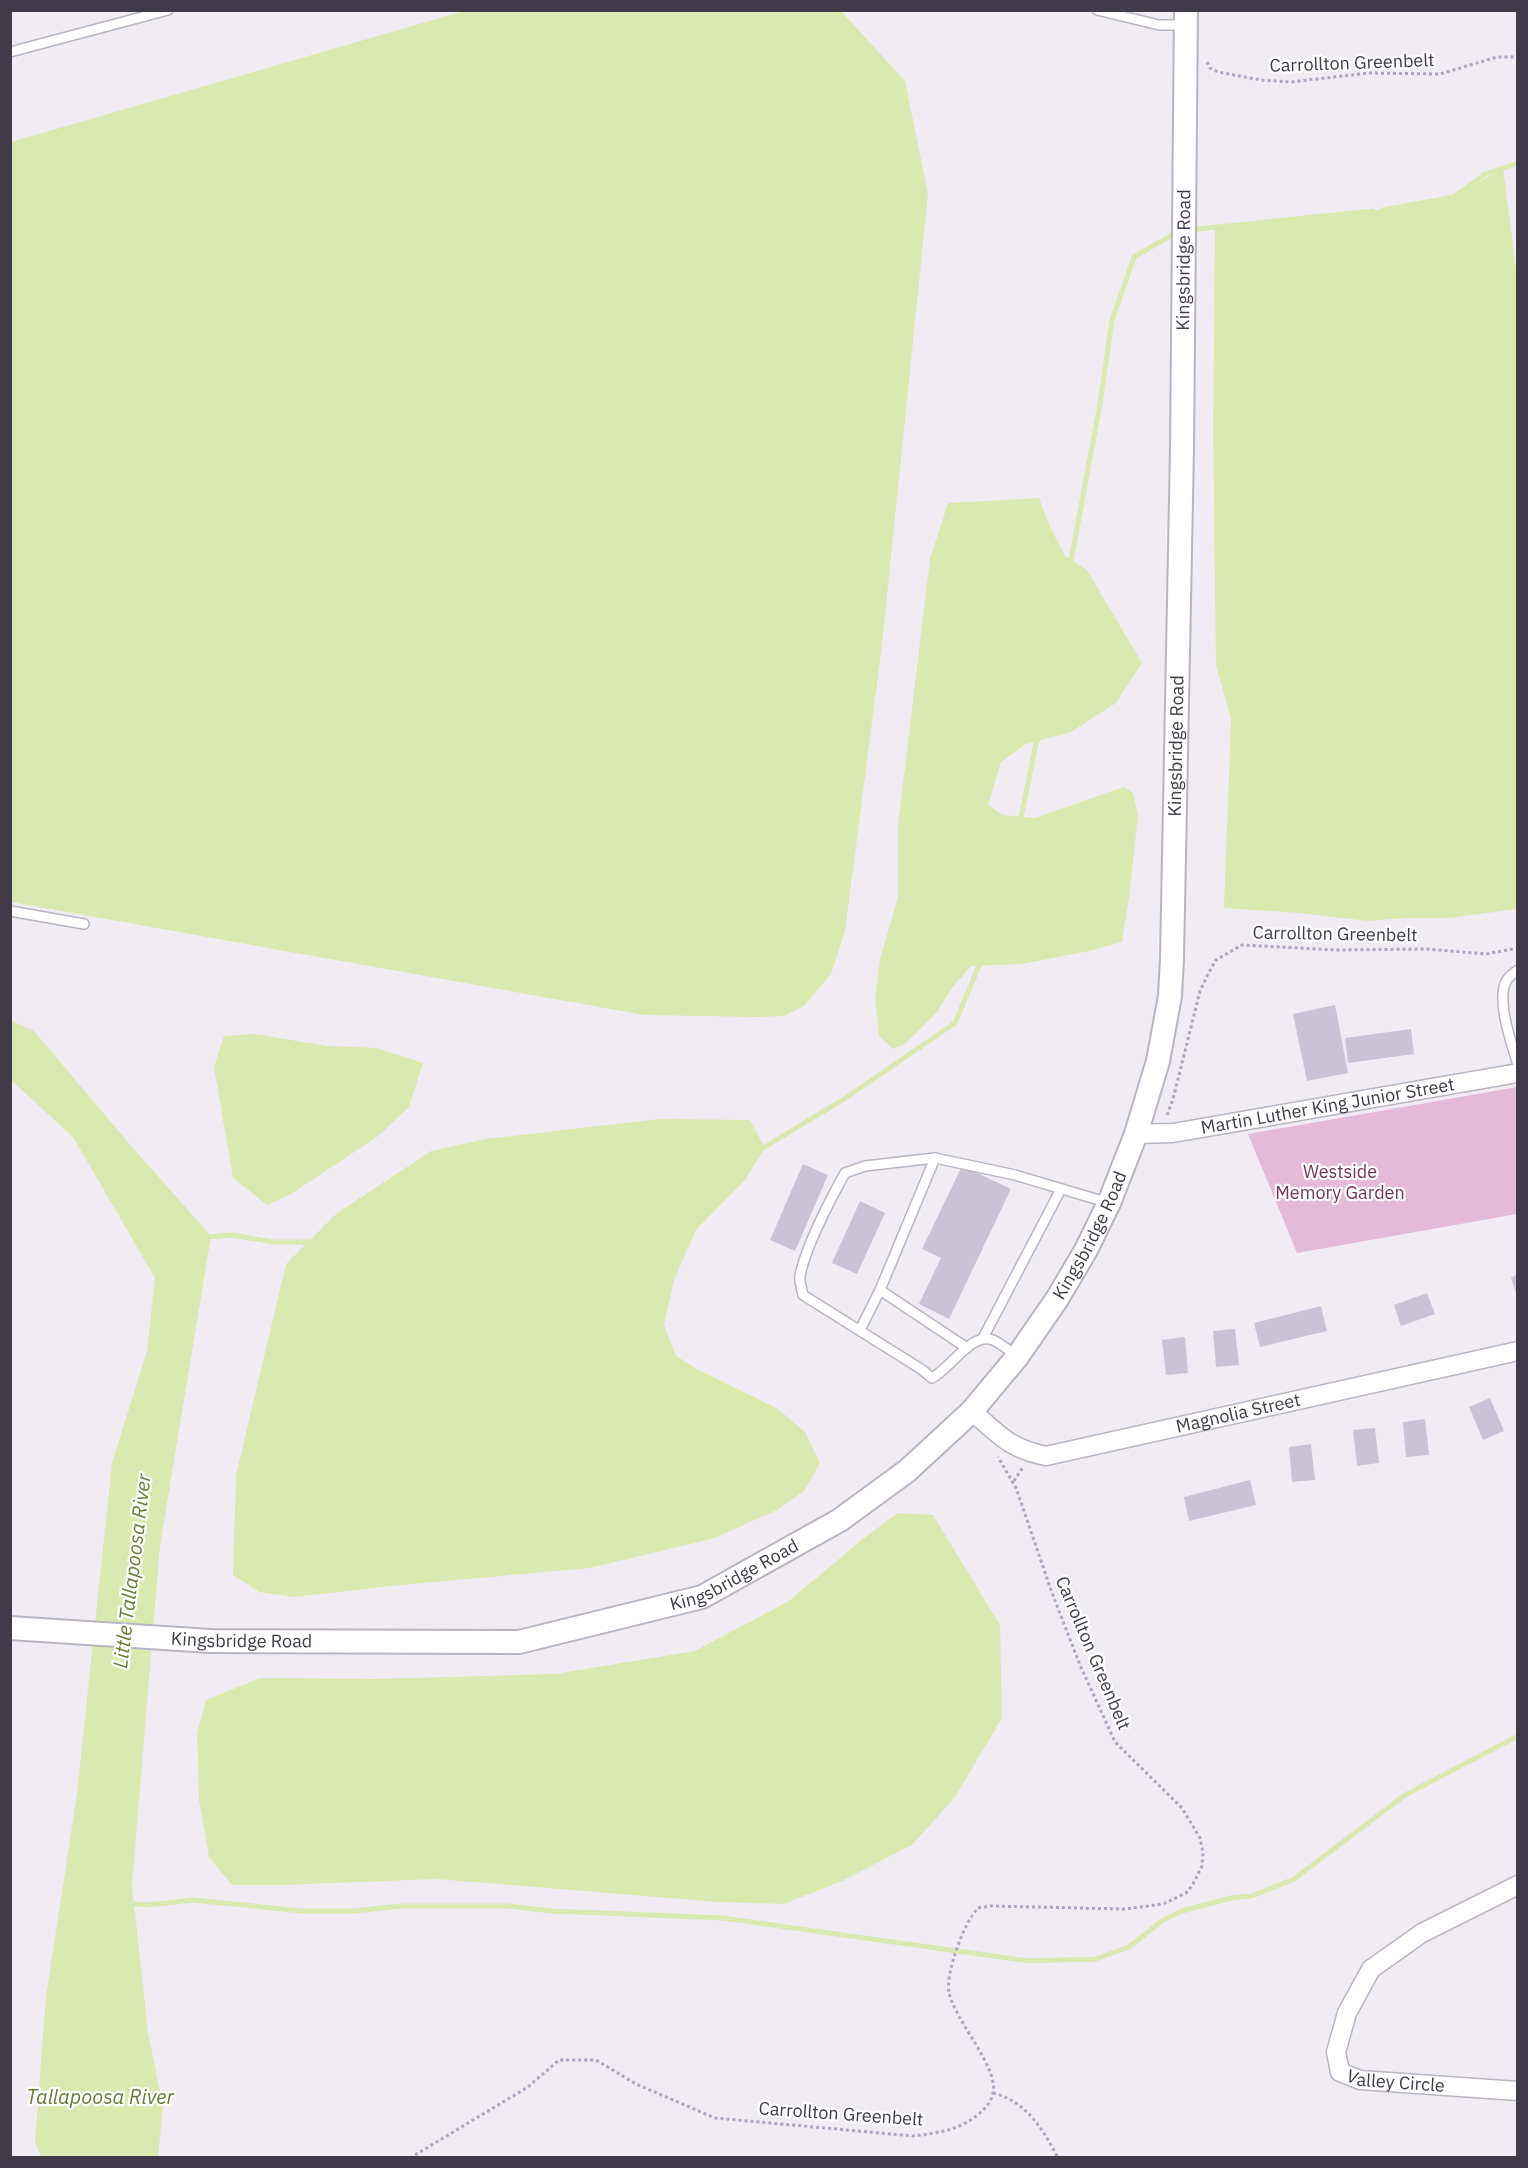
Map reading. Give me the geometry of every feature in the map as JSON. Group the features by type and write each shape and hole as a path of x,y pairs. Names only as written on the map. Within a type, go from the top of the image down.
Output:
{"street":[{"name":"Kingsbridge Road","path":"10,1628 210,1641 519,1642 702,1597 840,1520 907,1471 972,1411 1017,1357 1057,1299 1086,1250 1109,1203 1136,1134 1158,1061 1170,996 1182,448 1186,18"},
{"name":"Martin Luther King Junior Street","path":"1136,1134 1173,1133 1518,1073"},
{"name":"Magnolia Street","path":"972,1411 1012,1446 1027,1453 1046,1456 1518,1351"},
{"name":"Valley Circle","path":"1518,1885 1422,1933 1371,1969 1347,2013 1336,2052 1340,2072 1359,2080 1518,2091"}],"lane":[{"path":"10,52 168,10"},
{"path":"1097,10 1159,25 1186,18"},
{"path":"10,911 84,924"},
{"path":"1518,970 1507,978 1503,988 1505,1018 1518,1065"},
{"path":"1061,1189 983,1338 967,1348 942,1374 932,1378 803,1294 800,1279 805,1258 828,1205 845,1173 865,1167 934,1158 1015,1175 1109,1203"},
{"path":"860,1330 880,1290 934,1158"},
{"path":"880,1290 967,1348"},
{"path":"983,1338 993,1340 1017,1357"}],"path":[{"name":"Carrollton Greenbelt","path":"1205,58 1210,68 1218,72 1261,80 1291,82 1368,73 1440,74 1497,57 1518,57"},
{"name":"Carrollton Greenbelt","path":"1165,1120 1173,1099 1200,991 1216,960 1229,951 1242,945 1336,950 1426,949 1476,954 1518,948"},
{"name":"Carrollton Greenbelt","path":"410,2157 528,2087 559,2060 596,2060 636,2084 715,2118 913,2136 943,2133 970,2122 986,2108 993,2093 988,2069 962,2024 949,1994 947,1983 950,1966 970,1919 978,1908 984,1906 1125,1909 1163,1904 1186,1893 1192,1886 1202,1866 1203,1852 1195,1826 1182,1808 1115,1742 1080,1665 1013,1483 1003,1462 995,1454"},
{"path":"1013,1483 1025,1465"},
{"path":"993,2093 1015,2102 1034,2118 1058,2157"}],"green space":[{"name":"Westside Memory Garden","path":"1517,1087 1517,1214 1297,1253 1248,1134"}],"water":[{"path":"464,11 841,11 905,81 928,194 882,645 845,931 831,974 804,1006 784,1016 644,1015 11,902 11,142"},
{"path":"1503,168 1518,283 1517,909 1449,918 1368,921 1224,908 1231,719 1216,665 1213,432 1215,227 1380,210 1454,197"},
{"path":"1039,498 1050,527 1065,556 1087,570 1142,663 1116,703 1071,732 1026,744 1001,762 988,805 1003,815 1035,818 1124,787 1133,793 1138,815 1122,942 1022,964 971,966 952,988 937,1012 905,1044 893,1049 879,1036 875,998 880,959 898,897 898,826 930,559 948,503"},
{"name":"Tallapoosa River","path":"10,1020 34,1031 211,1236 160,1546 132,1885 148,2032 163,2107 158,2157 41,2157 35,2142 46,1996 77,1794 112,1463 147,1351 155,1278 73,1137 11,1080"},
{"path":"255,1034 327,1046 377,1048 423,1063 409,1107 377,1137 291,1194 267,1205 233,1178 214,1067 224,1036"},
{"path":"659,1119 750,1120 765,1148 745,1180 696,1230 674,1280 664,1325 676,1356 697,1369 778,1409 805,1432 820,1463 804,1491 777,1510 715,1538 590,1568 294,1597 259,1592 233,1575 236,1475 286,1264 336,1214 431,1151 486,1139"},
{"path":"898,1513 933,1515 1000,1625 1002,1718 955,1797 912,1845 842,1881 784,1904 718,1902 436,1879 232,1885 209,1857 199,1800 197,1733 206,1700 260,1678 373,1679 555,1674 695,1651 789,1601 864,1538"}],"building":[{"path":"1335,1005 1348,1073 1307,1081 1293,1014"},
{"path":"1411,1029 1414,1054 1348,1063 1345,1038"},
{"path":"803,1164 828,1175 795,1251 770,1240"},
{"path":"962,1166 1011,1189 949,1319 919,1304 941,1258 922,1249"},
{"path":"860,1201 885,1213 857,1274 832,1263"},
{"path":"1518,1275 1518,1296 1517,1296 1511,1277"},
{"path":"1427,1293 1435,1314 1401,1326 1394,1305"},
{"path":"1321,1306 1327,1331 1260,1347 1254,1323"},
{"path":"1235,1329 1239,1365 1216,1367 1213,1331"},
{"path":"1185,1337 1188,1373 1166,1375 1162,1340"},
{"path":"1490,1398 1504,1431 1483,1440 1469,1407"},
{"path":"1425,1419 1429,1455 1406,1457 1403,1422"},
{"path":"1375,1428 1379,1463 1357,1466 1353,1430"},
{"path":"1311,1444 1315,1480 1292,1482 1289,1447"},
{"path":"1250,1480 1256,1505 1189,1521 1184,1497"}],"waterway":[{"path":"1383,210 1454,197 1485,174 1518,163"},
{"path":"1189,230 1373,211"},
{"path":"1070,566 1100,404 1112,320 1134,257 1177,232"},
{"path":"1020,822 1038,734"},
{"path":"758,1151 844,1099 955,1023 981,961"},
{"path":"205,1237 232,1235 273,1242 315,1242"},
{"path":"128,1903 147,1905 193,1900 302,1911 354,1911 401,1906 508,1906 552,1911 723,1918 1028,1961 1096,1959 1129,1947 1163,1920 1182,1911 1231,1898 1252,1896 1294,1879 1405,1795 1518,1736"}],"water label":[{"name":"Little Tallapoosa River","path":"132,1571"}]}
